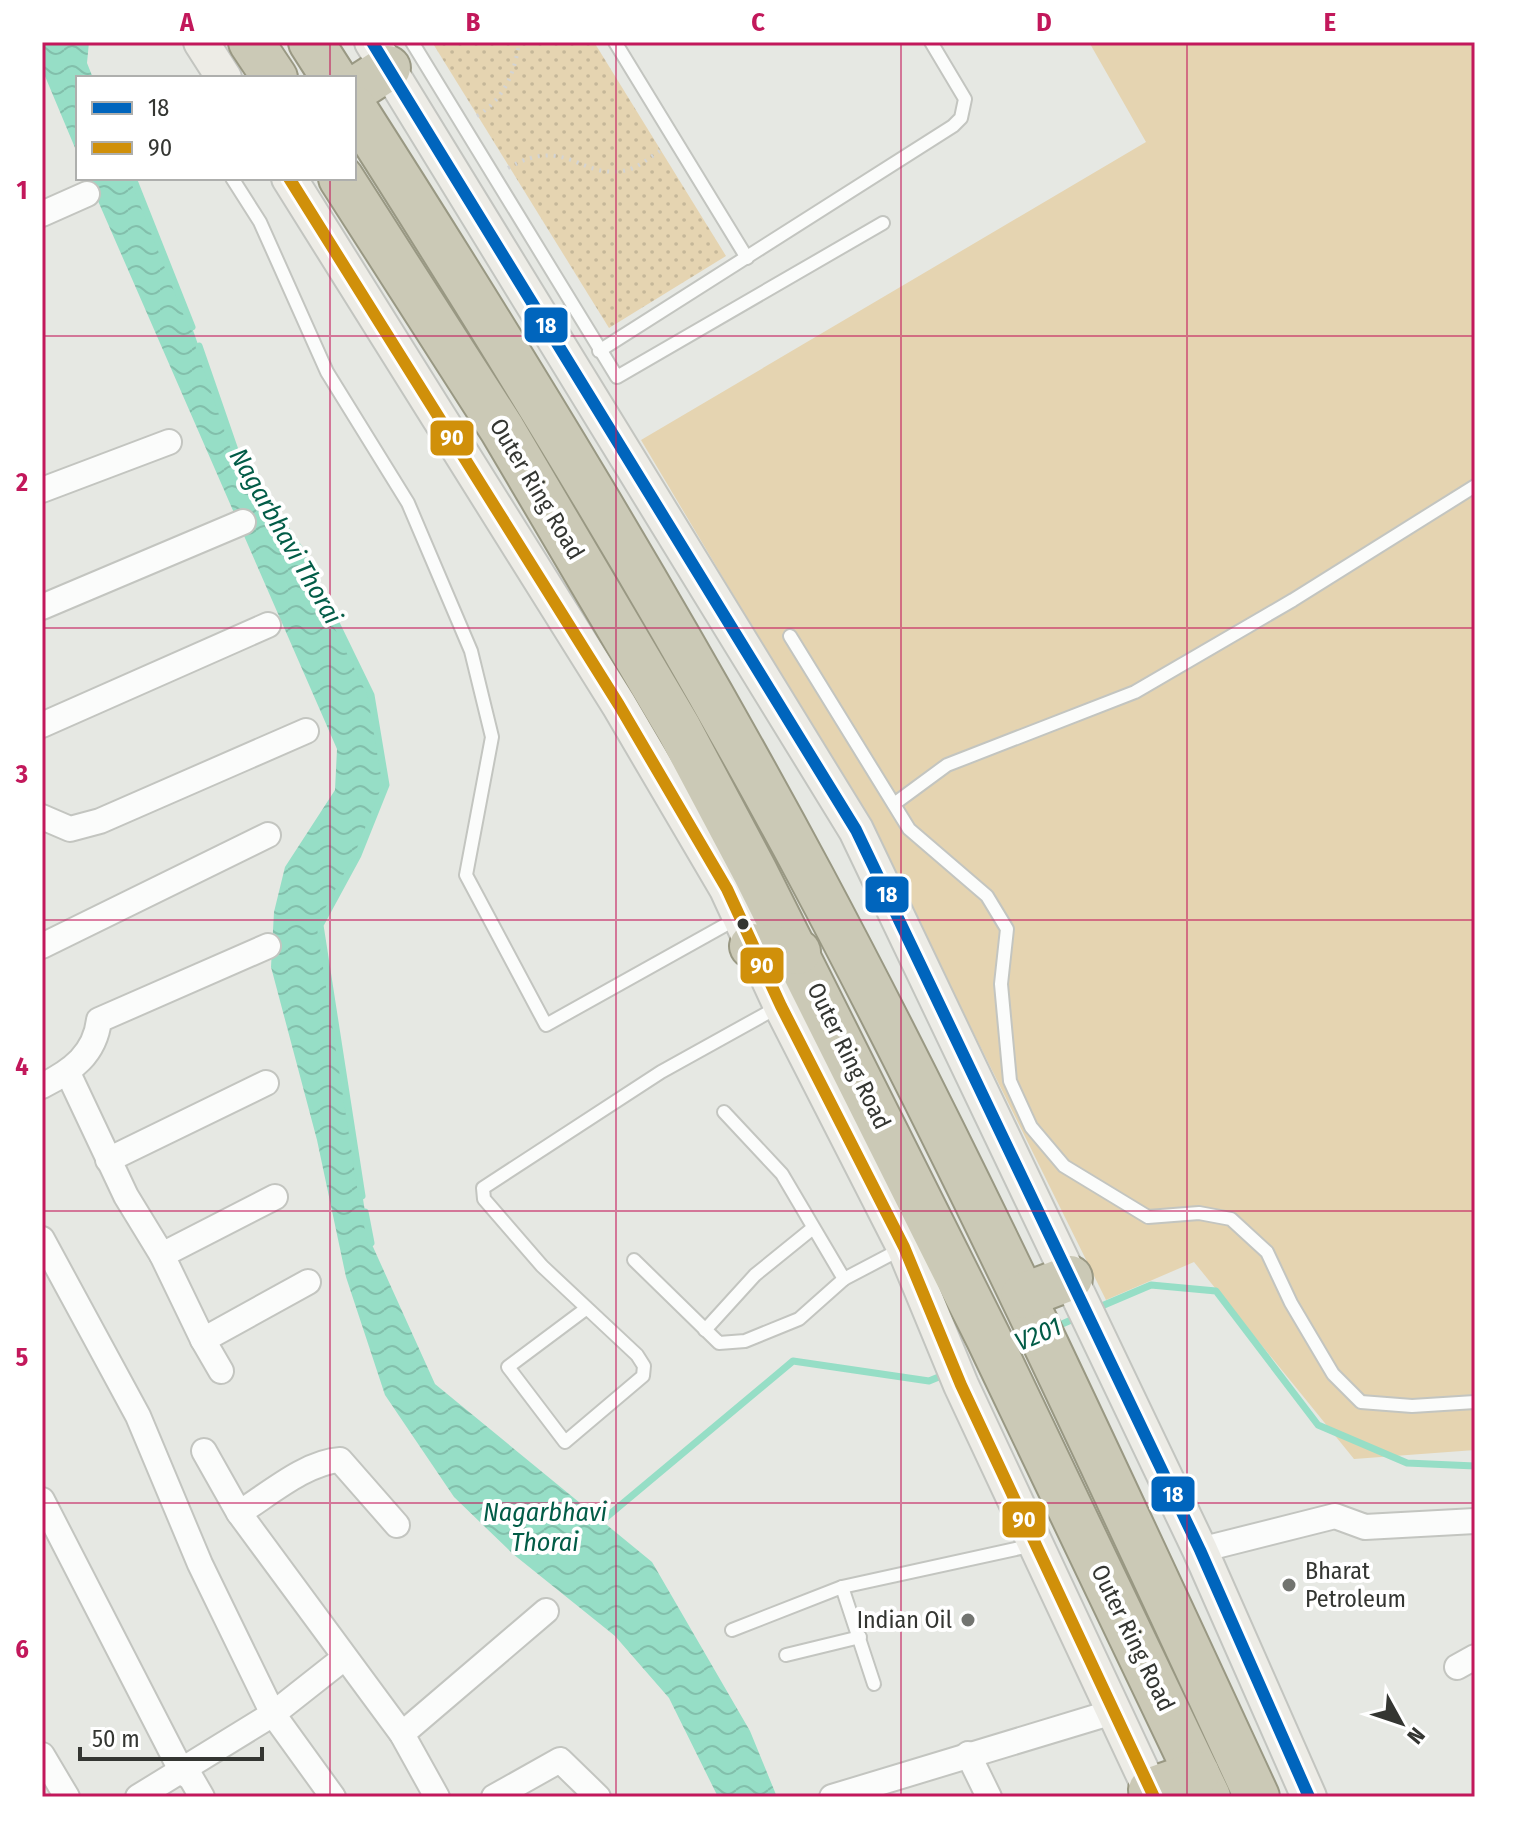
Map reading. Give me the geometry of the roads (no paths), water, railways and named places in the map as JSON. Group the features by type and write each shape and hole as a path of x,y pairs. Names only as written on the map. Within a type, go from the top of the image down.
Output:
{"highway":[{"path":"251,42 274,76"},
{"path":"311,42 333,76"},
{"name":"Outer Ring Road","path":"356,111 553,427 716,703 814,882 1034,1321 1257,1797"},
{"name":"Outer Ring Road","path":"342,180 502,429 679,729 798,952 975,1361 1203,1786"},
{"path":"744,929 798,952"},
{"path":"1034,1321 1081,1301"},
{"path":"1152,1793 1203,1786"}],"street":[{"path":"201,42 223,76"},
{"path":"398,69 856,830 1200,1550 1309,1797"},
{"path":"290,180 619,705 744,929 904,1247 975,1361 1037,1544 1152,1793"},
{"path":"42,214 87,194"},
{"path":"42,490 169,442"},
{"path":"42,607 243,522"},
{"path":"42,725 268,625"},
{"path":"42,819 70,829 100,821 306,731"},
{"path":"42,946 268,835"},
{"path":"42,1086 68,1073 96,1043 99,1020 268,946"},
{"path":"68,1073 108,1160 162,1255 221,1371"},
{"path":"108,1160 266,1083"},
{"path":"162,1255 275,1197"},
{"path":"42,1239 138,1416 200,1564 273,1714 333,1797"},
{"path":"203,1340 308,1282"},
{"path":"204,1451 239,1513 402,1734 437,1797"},
{"path":"239,1513 285,1484 331,1461 340,1460 397,1525"},
{"path":"42,1500 182,1772 191,1778 202,1797"},
{"path":"1200,1550 1335,1516 1365,1527 1475,1521"},
{"path":"402,1734 546,1611"},
{"path":"138,1797 273,1714 344,1658"},
{"path":"846,1795 968,1754 1116,1711"},
{"path":"968,1754 989,1797"},
{"path":"42,1755 67,1797"},
{"path":"494,1797 560,1760 598,1797"}],"lane":[{"path":"615,42 747,258"},
{"path":"599,351 961,118 965,99 931,42"},
{"path":"398,69 462,125 612,374 622,376 883,223"},
{"path":"233,180 260,222 327,372 408,503 471,651 492,737 466,875 546,1025 727,924 744,929"},
{"path":"894,804 947,765 1135,692 1293,600 1475,486"},
{"path":"790,636 909,829 987,896 1007,929 1001,984 1010,1081 1031,1127 1064,1166 1148,1217 1199,1213 1231,1219 1267,1252 1291,1303 1333,1374 1361,1402 1412,1406 1475,1402"},
{"path":"587,1308 508,1367 565,1442 643,1376 644,1366 637,1355 587,1308 542,1266 484,1199 483,1188 661,1072 781,1006"},
{"path":"724,1112 782,1174 844,1279"},
{"path":"705,1330 755,1275 813,1228"},
{"path":"634,1260 719,1343 745,1341 799,1319 844,1279 904,1247"},
{"path":"732,1630 842,1587 1037,1544"},
{"path":"842,1587 874,1684"},
{"path":"786,1655 860,1637"}],"water":[{"path":"42,42 89,42 87,63 92,76 76,76 76,150 42,69"},
{"name":"Nagarbhavi Thorai","path":"89,180 134,180 194,333 238,459 301,551 371,695 386,785 356,858 321,925 369,1238 435,1384 652,1562 750,1731 777,1797 718,1797 669,1698 615,1636 513,1554 454,1497 385,1395 346,1277 317,1140 271,967 274,912 285,867 335,790 337,749"}],"waterway":[{"name":"Nagarbhavi Thorai","path":"134,180 192,327"},
{"name":"Nagarbhavi Thorai","path":"199,346 238,459 301,551 371,695 386,785 358,855 320,925 362,1196"},
{"name":"Nagarbhavi Thorai","path":"365,1212 371,1243"},
{"name":"V201","path":"1097,1308 1151,1285 1216,1291 1318,1425 1407,1463 1475,1466"},
{"name":"V201","path":"1053,1328 1078,1317"},
{"name":"V201","path":"597,1525 793,1361 929,1381 946,1374"}],"place":[{"name":"Bharat Petroleum","path":"1289,1585"},
{"name":"Indian Oil","path":"968,1620"}]}
